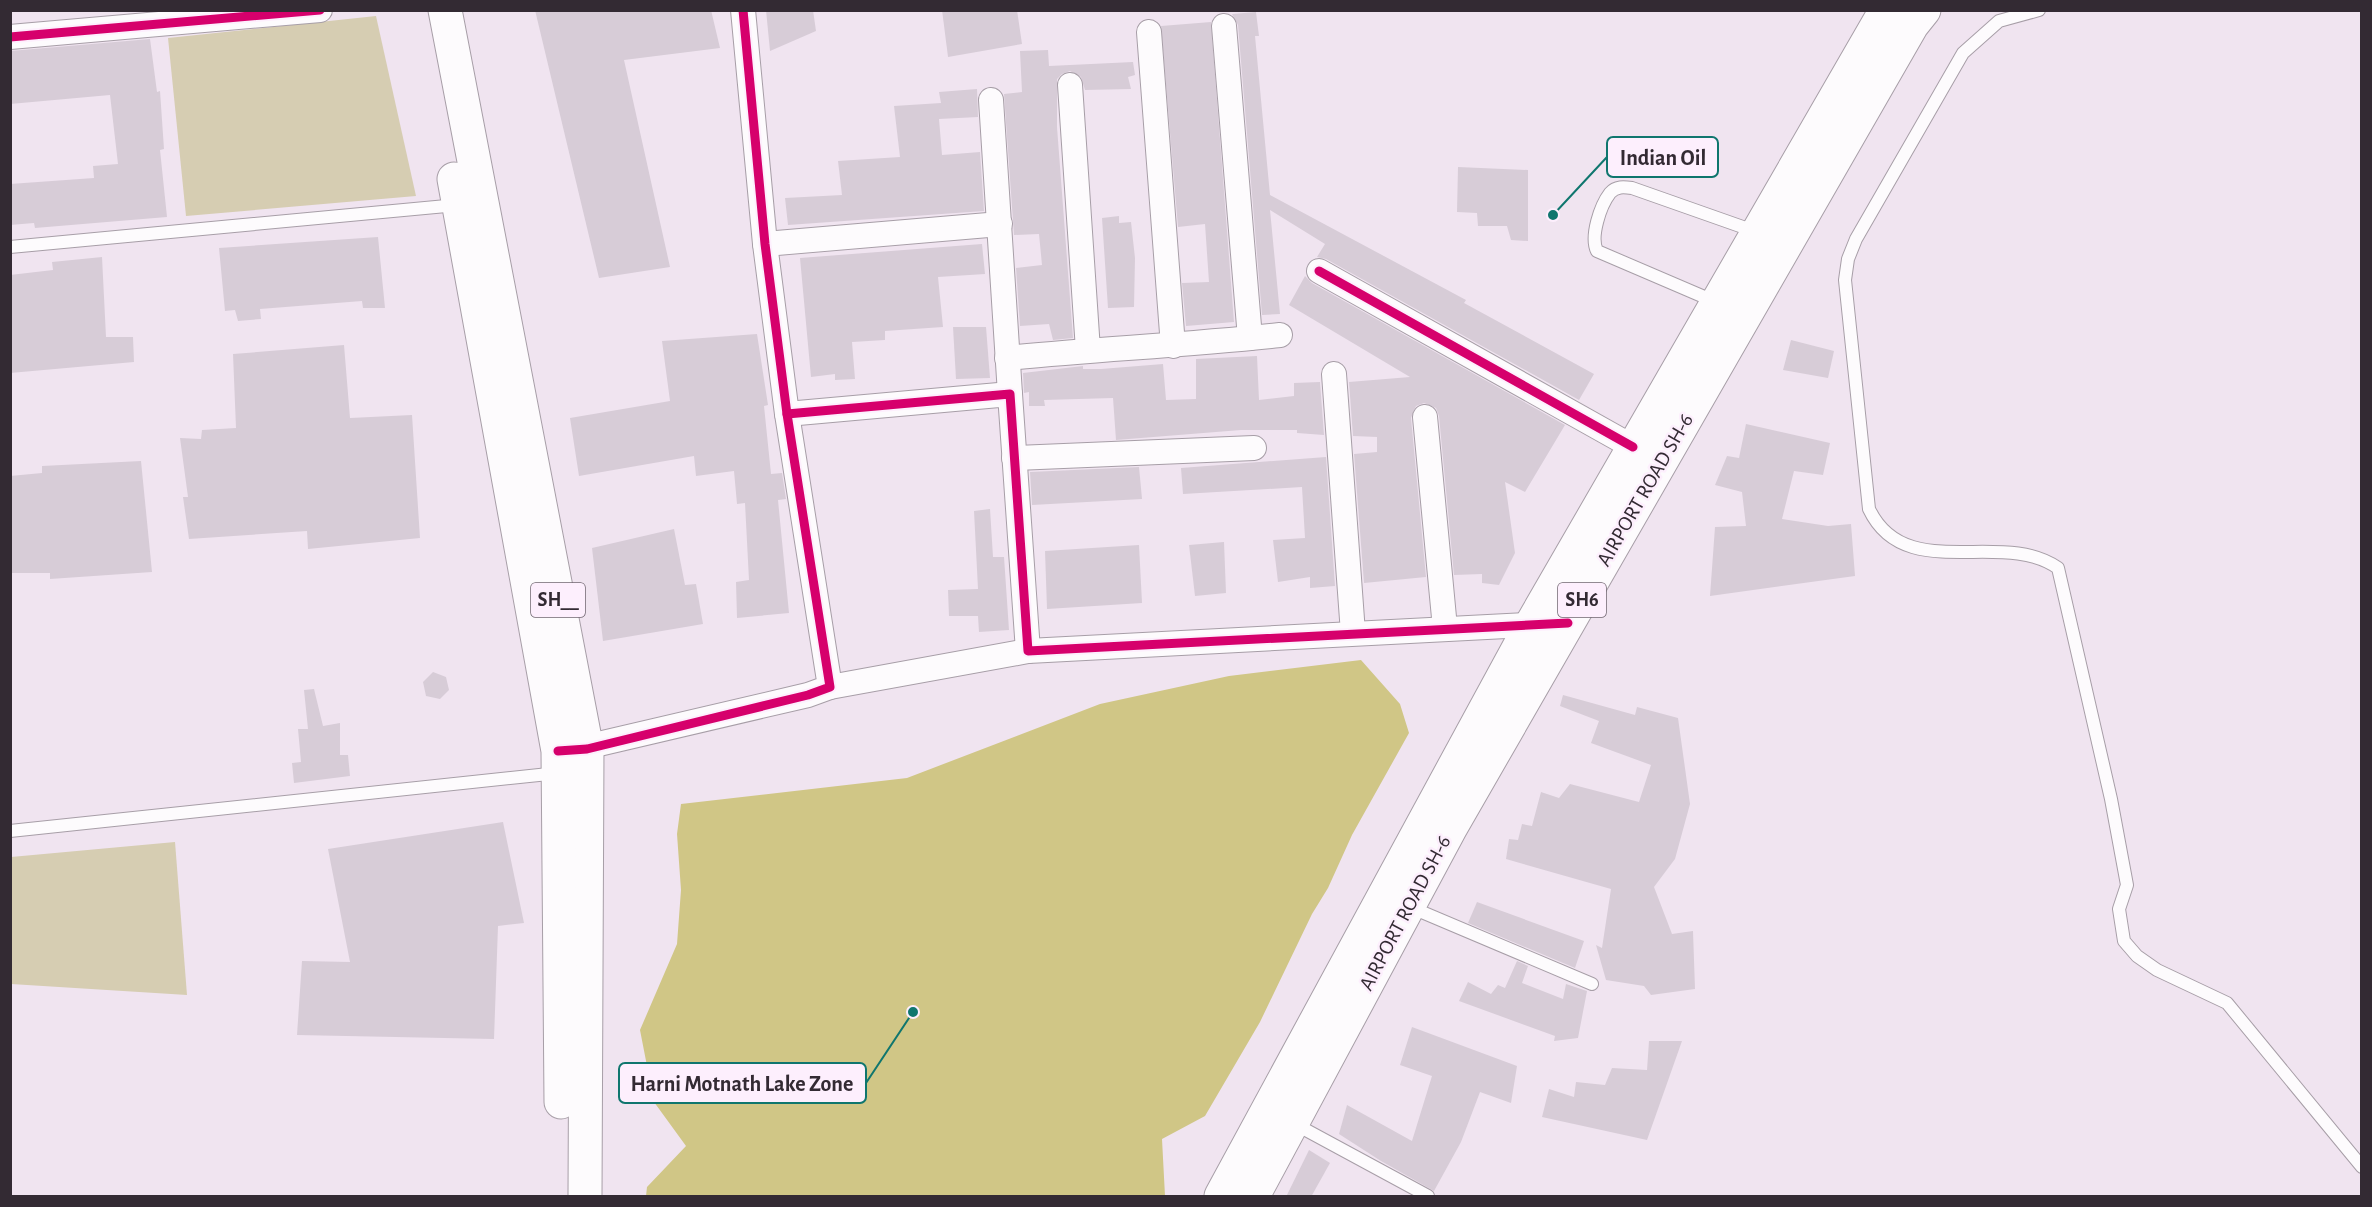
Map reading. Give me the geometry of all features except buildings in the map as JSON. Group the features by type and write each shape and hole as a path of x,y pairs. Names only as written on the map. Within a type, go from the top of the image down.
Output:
{"main road":[{"path":"423,10 459,205 572,765 563,1197"},
{"name":"SH__","path":"445,10 572,765 585,1197"},
{"name":"SH6","path":"1221,1197 1277,1132 1531,625 1886,10"},
{"name":"AIRPORT ROAD SH-6","path":"1252,1197 1277,1132 1912,25 1924,10"}],"street":[{"path":"10,37 104,20 320,10"},
{"path":"743,10 765,244 787,414 830,687"},
{"path":"1224,26 1250,338"},
{"path":"1149,32 1173,346"},
{"path":"1070,85 1088,350"},
{"path":"991,100 1028,651"},
{"path":"765,244 1000,224"},
{"path":"1319,271 1633,447"},
{"path":"1007,358 1088,350 1173,346 1280,335"},
{"path":"1334,374 1353,633"},
{"path":"787,414 1010,394"},
{"path":"1425,417 1445,628"},
{"path":"1014,458 1254,448"},
{"path":"572,765 830,687 1028,651 1568,623"}],"lane":[{"path":"2038,10 1999,21 1963,53 1856,239 1848,259 1845,280 1869,509 1886,534 1899,543 1921,550 2034,555 2058,568 2109,788 2127,885 2119,909 2124,941 2137,956 2157,970 2227,1003 2361,1167"},
{"path":"1717,303 1597,251 1593,243 1593,234 1610,193 1620,187 1632,188 1758,232"},
{"path":"10,247 459,205"},
{"path":"10,831 572,765"},
{"path":"1408,906 1592,984"},
{"path":"1277,1132 1428,1197"}],"shaded area":[{"path":"376,16 416,196 186,216 168,38"},
{"path":"1361,660 1400,704 1409,733 1352,835 1328,888 1312,914 1260,1022 1205,1116 1162,1139 1165,1196 646,1196 647,1187 686,1146 654,1102 640,1030 677,944 681,890 677,834 681,804 907,778 1100,704 1229,676"},
{"path":"175,842 187,995 11,984 11,857"}],"cycle path":[{"path":"10,37 320,10"},
{"path":"558,751 587,749 808,695 830,687 787,414 765,244 743,10"},
{"path":"1319,271 1633,447"},
{"path":"787,414 1010,394 1028,651 1568,623"}],"place":[{"name":"Indian Oil","path":"1553,215"},
{"name":"Harni Motnath Lake Zone","path":"913,1012"}]}
